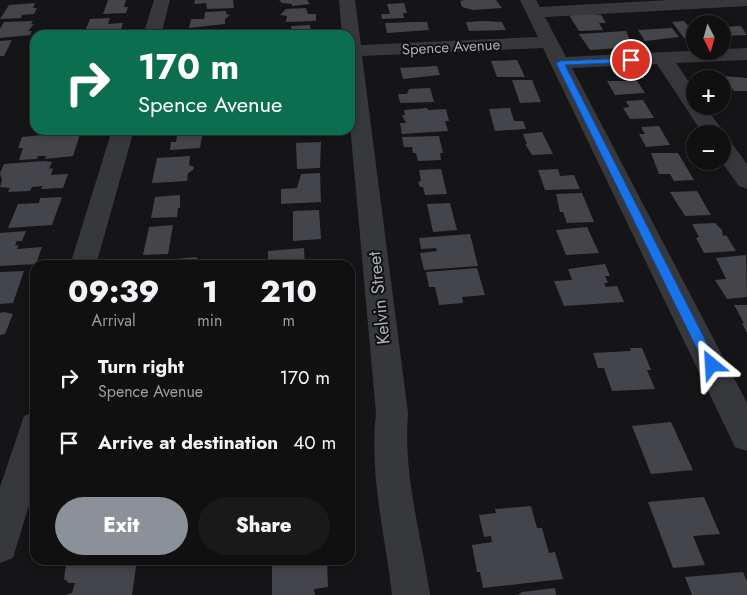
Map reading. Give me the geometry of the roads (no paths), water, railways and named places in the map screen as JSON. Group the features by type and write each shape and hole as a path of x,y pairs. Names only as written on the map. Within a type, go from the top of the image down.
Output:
{"street":[{"path":"153,30 162,0"},
{"name":"Kelvin Street","path":"347,0 350,30"},
{"path":"747,1 531,6 747,436"},
{"name":"Spence Avenue","path":"355,51 548,42"},
{"path":"560,63 747,54"},
{"path":"663,58 686,92"},
{"name":"Kelvin Street","path":"355,78 392,412 389,447 411,595"},
{"path":"84,260 122,135"},
{"path":"731,159 747,181"},
{"path":"0,545 30,444"}]}
